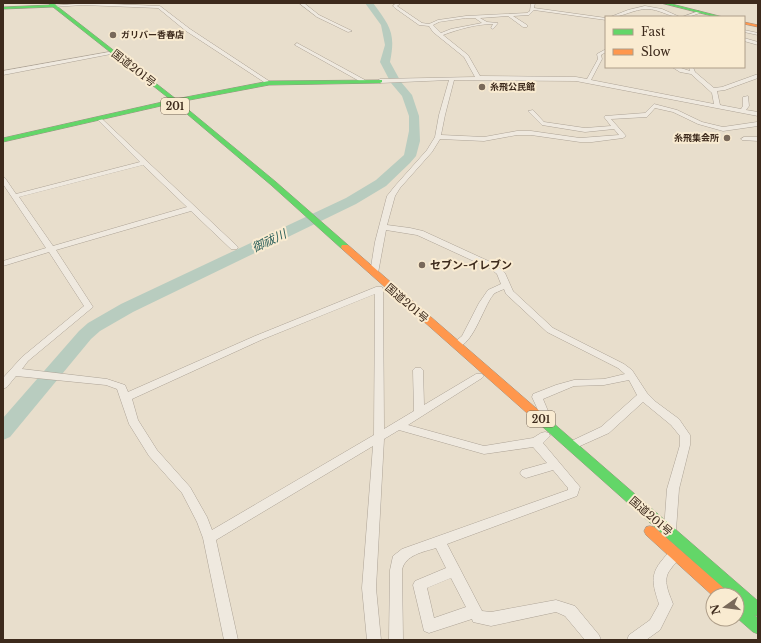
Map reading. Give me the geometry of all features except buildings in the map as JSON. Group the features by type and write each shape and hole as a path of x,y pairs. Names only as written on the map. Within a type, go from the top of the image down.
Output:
{"main road":[{"path":"663,3 717,16"},
{"path":"3,8 49,4"},
{"name":"国道201号","path":"49,4 109,54 173,101"},
{"name":"国道201号","path":"49,4 173,101 303,214 374,273 758,610"},
{"path":"745,23 758,26"},
{"path":"3,140 100,119 173,101 269,83 380,81"},
{"name":"国道201号","path":"321,229 379,289 506,401"},
{"name":"国道201号","path":"646,527 713,587"},
{"path":"745,616 758,627"}],"street":[{"path":"301,3 318,16 350,30"},
{"path":"403,3 399,3 395,6 421,24 430,25 438,21 475,16 528,14 531,12 533,3"},
{"path":"49,4 159,7 184,28 269,83"},
{"path":"615,16 647,5 676,16"},
{"path":"532,9 605,19"},
{"path":"687,16 699,12"},
{"path":"509,15 525,26"},
{"path":"475,16 486,23"},
{"path":"440,35 452,30 486,23 496,23 493,28"},
{"path":"430,25 466,56 478,78"},
{"path":"745,31 758,34"},
{"path":"745,39 758,44"},
{"path":"297,44 363,81"},
{"path":"589,80 598,64 599,54 605,51"},
{"path":"3,73 109,54"},
{"path":"676,68 693,73 713,90 716,95 717,106"},
{"path":"691,68 693,73"},
{"path":"713,90 723,89 758,76"},
{"path":"380,81 478,78 552,78 589,80 758,114"},
{"path":"374,273 379,242 391,196 397,187 430,151 438,136 452,79"},
{"path":"743,111 746,106 746,98"},
{"path":"438,136 484,139 517,133 530,133 580,140 623,136 607,117 647,115 654,106 675,111 700,123 723,129 758,124"},
{"path":"530,111 542,123 585,130 615,127"},
{"path":"100,119 144,163 234,247"},
{"path":"576,122 585,130"},
{"path":"744,139 758,139"},
{"path":"15,196 144,163"},
{"path":"3,180 6,189 15,196 89,307 26,359 3,385"},
{"path":"3,264 192,208"},
{"path":"383,227 410,230 420,233 494,267 501,273 509,292 550,330 621,366 631,376 643,396 652,405 675,422 685,435 685,445 673,489 670,533"},
{"path":"456,345 466,338 491,292 506,285"},
{"path":"126,397 258,338 379,289 379,437 369,588 374,640"},
{"path":"418,370 419,413"},
{"path":"14,372 56,378 107,382 121,387 126,397 133,421 153,453 186,490 203,521 209,538 231,640"},
{"path":"209,538 398,426 478,376"},
{"path":"538,417 543,411 537,397 554,389 574,383 604,382 631,376"},
{"path":"571,446 605,430 643,396"},
{"path":"396,640 396,570 398,560 406,553 573,493 574,487 556,466 543,438 484,450 398,426"},
{"path":"526,473 556,466"},
{"path":"439,541 478,617 491,619 556,606 570,611 594,640"},
{"path":"634,640 655,625 666,604 659,581 661,569 675,554"},
{"path":"455,571 420,585 429,626 475,611"}],"waterway":[{"name":"御祓川","path":"3,432 85,335 94,327 127,308 351,201 381,183 410,156 414,141 414,116 407,95 396,83 395,79 387,68 385,62 389,45 385,25 369,3"}],"traffic: fast":[{"path":"50,3 200,122 273,183 345,247"},
{"path":"663,3 717,16"},
{"path":"3,8 53,6"},
{"path":"3,140 176,101 269,83 380,81"},
{"path":"540,418 758,610"},
{"path":"745,616 758,627"}],"traffic: slow":[{"path":"745,23 758,26"},
{"path":"345,247 540,418"},
{"path":"650,531 713,587"}],"place":[{"name":"ガリバー香春店","path":"113,35"},
{"name":"糸飛公民館","path":"482,87"},
{"name":"糸飛集会所","path":"727,138"},
{"name":"セブン-イレブン","path":"422,265"}]}
